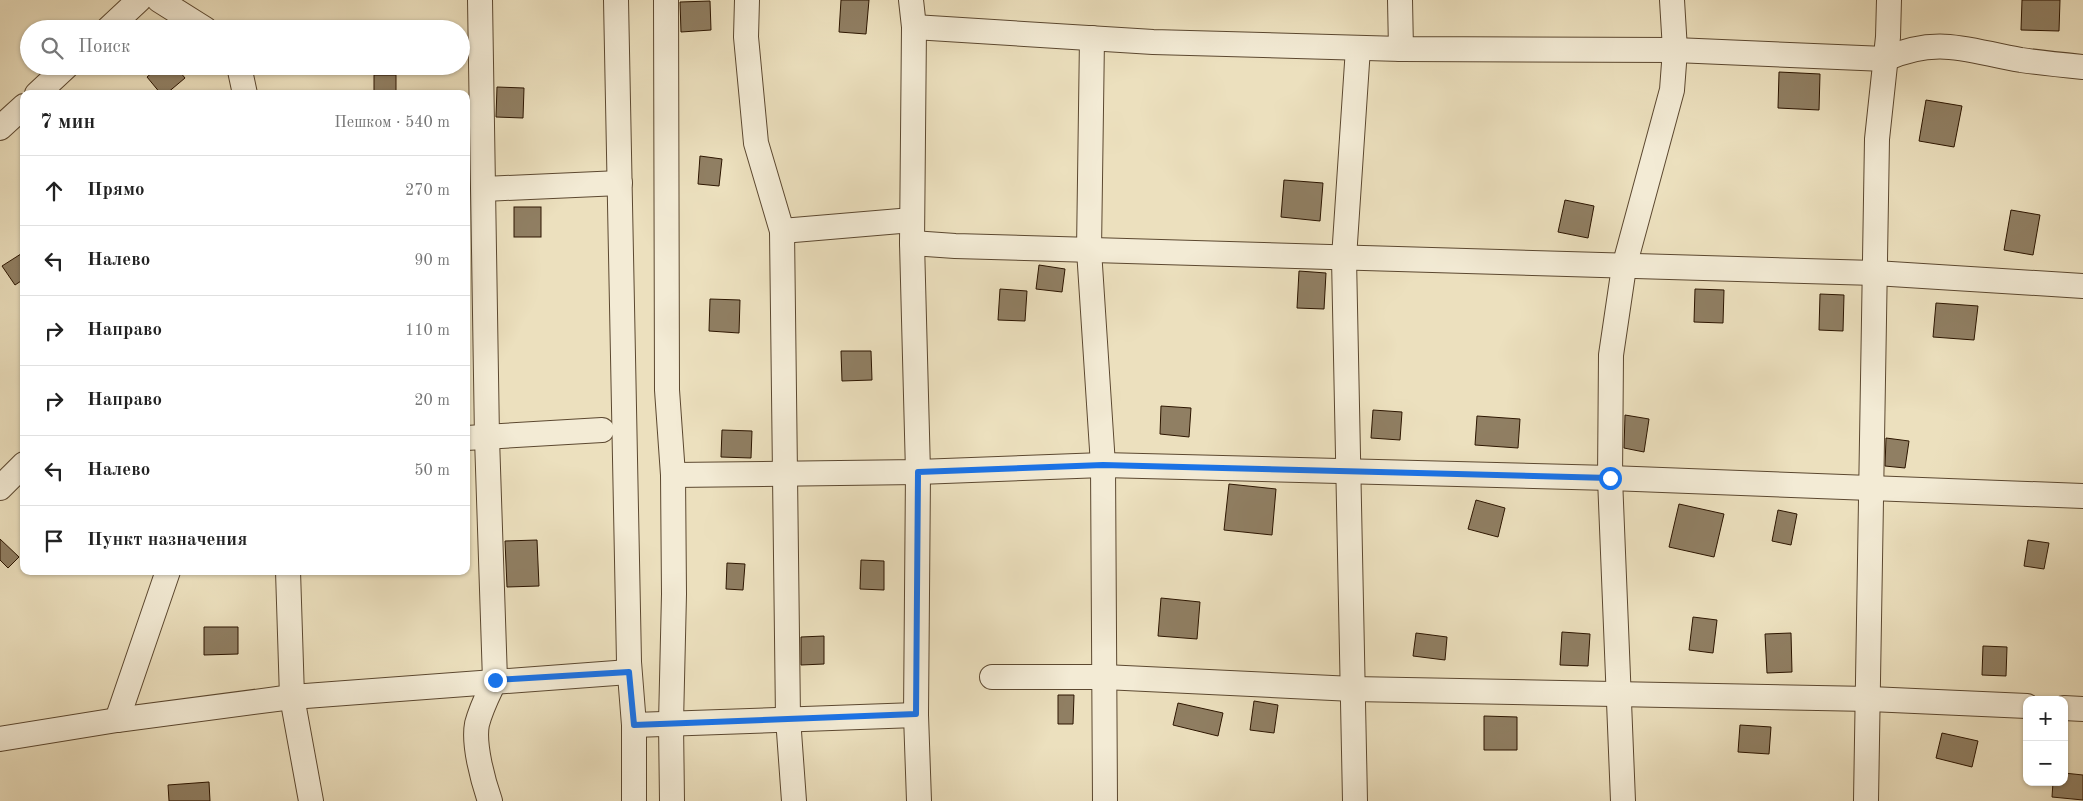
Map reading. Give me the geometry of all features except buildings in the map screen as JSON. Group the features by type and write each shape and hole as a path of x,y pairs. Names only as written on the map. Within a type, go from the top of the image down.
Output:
{"street":[{"path":"118,20 139,0"},
{"path":"159,0 191,20"},
{"path":"480,0 484,189 477,438 495,680 477,726 479,760 490,801"},
{"path":"616,0 629,672 634,725 634,801"},
{"path":"666,0 667,390 673,475 674,594 671,723 672,801"},
{"path":"747,0 746,37 756,143 782,230 788,718 794,801"},
{"path":"911,0 914,27 912,232 918,472 916,714 919,801"},
{"path":"1400,0 1402,49"},
{"path":"1623,801 1610,478 1611,355 1624,267 1672,90 1674,50 1672,0"},
{"path":"1866,801 1870,699 1877,139 1888,37 1889,0"},
{"path":"914,27 1092,38 1358,48 1674,50 1885,59 1907,49 1931,45 1969,48 2021,60 2083,67"},
{"path":"1092,38 1089,250 1103,465 1106,801"},
{"path":"1355,801 1344,258 1358,48"},
{"path":"41,90 57,75"},
{"path":"241,75 244,90"},
{"path":"0,128 20,110"},
{"path":"484,189 620,183"},
{"path":"782,230 912,232 1089,250 1875,273 2083,286"},
{"path":"477,438 602,430"},
{"path":"673,475 784,472 918,472 1103,465 1610,478 2083,496"},
{"path":"0,488 20,468"},
{"path":"117,720 167,575"},
{"path":"288,575 292,698 311,801"},
{"path":"0,739 117,720 292,698 495,680 629,672"},
{"path":"992,677 1104,677 1353,690 1870,699 2023,706"},
{"path":"2068,708 2083,709"},
{"path":"634,725 916,714"}],"route":[{"path":"495,680 629,672 634,725 916,714 918,472 965,468 1103,465 1610,478"}]}
